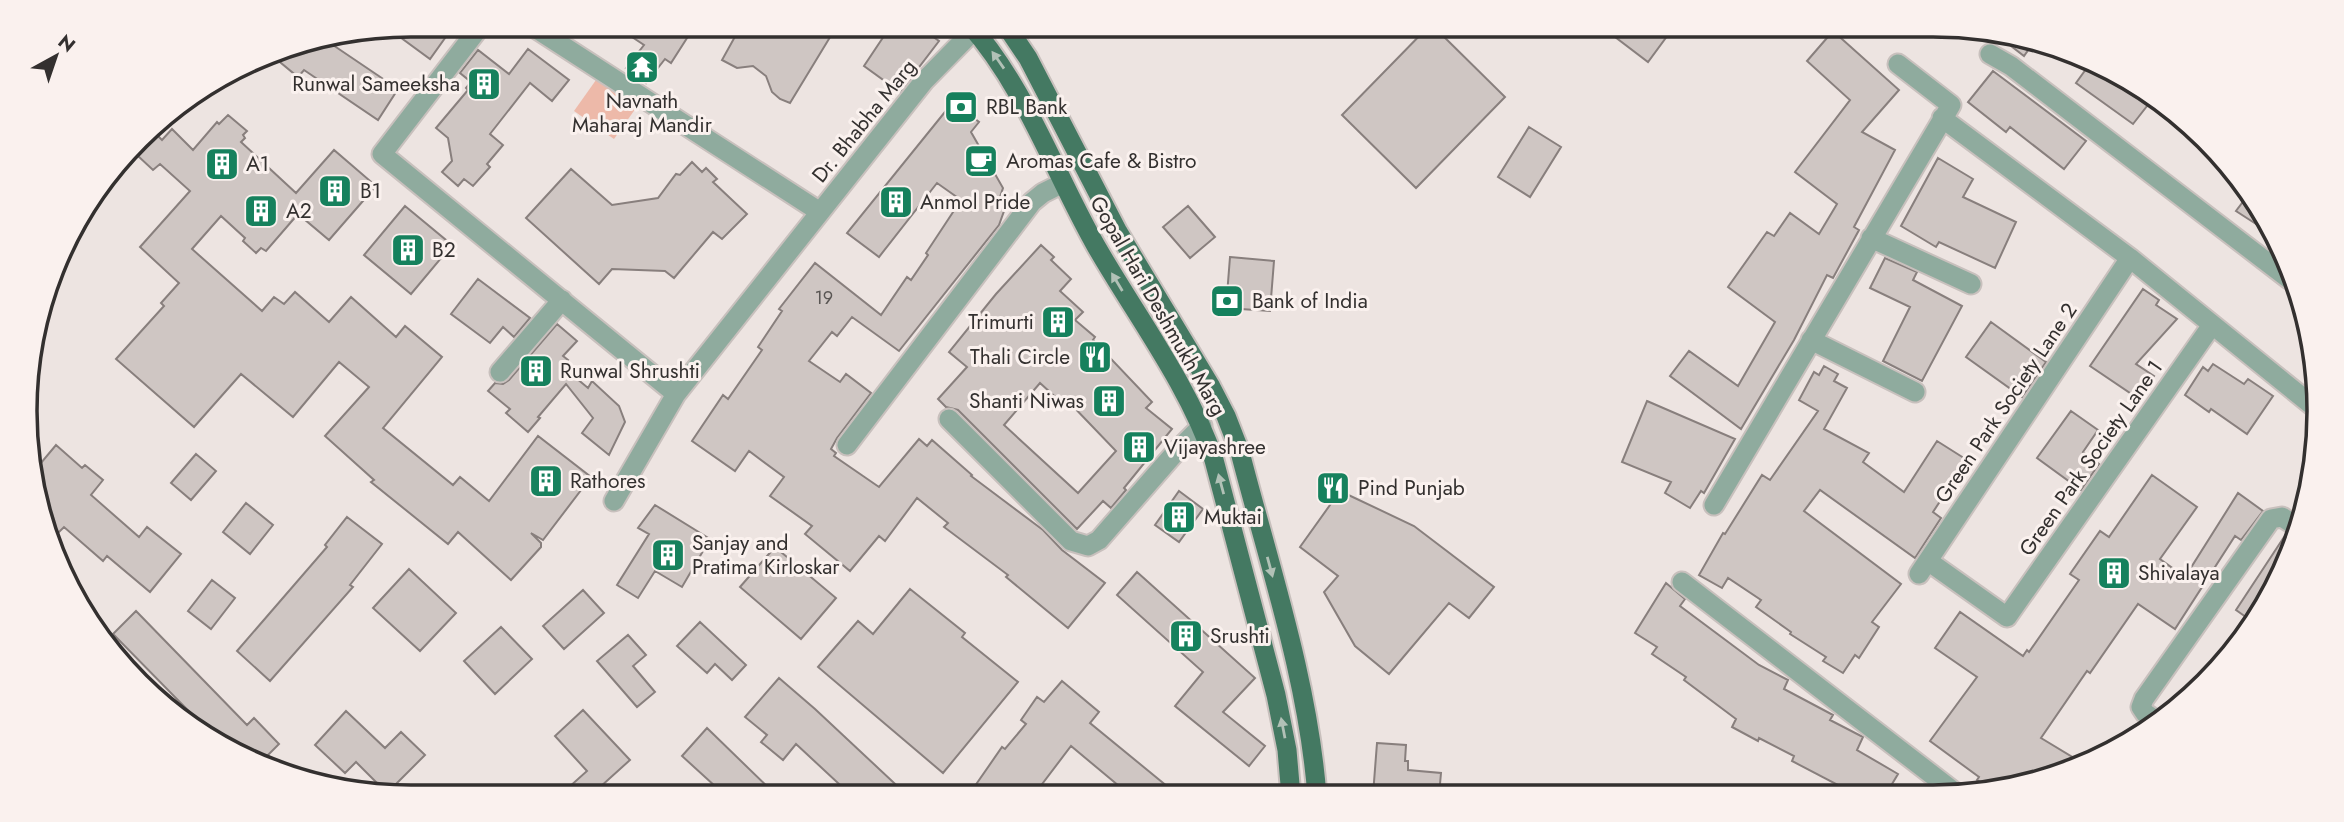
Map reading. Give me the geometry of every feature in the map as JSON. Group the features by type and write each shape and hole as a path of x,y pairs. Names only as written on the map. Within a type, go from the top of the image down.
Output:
{"main road":[{"name":"Gopal Hari Deshmukh Marg","path":"980,37 1006,71 1095,245 1202,426 1210,447 1276,695 1287,750 1290,785"},
{"name":"Gopal Hari Deshmukh Marg","path":"1014,37 1028,58 1118,232 1211,387 1233,432 1302,689 1313,747 1316,785"},
{"path":"1040,138 1064,127"},
{"path":"1210,447 1233,432"}],"street":[{"path":"472,37 382,154 676,394"},
{"name":"Dr. Bhabha Marg","path":"549,37 820,212"},
{"name":"Dr. Bhabha Marg","path":"614,501 676,394 924,81 963,37"},
{"path":"1990,54 2011,66 2281,274"},
{"path":"1714,505 1951,105 1898,64"},
{"path":"1942,118 2130,258 2307,402"},
{"path":"847,445 1032,202 1063,183"},
{"path":"1871,238 1972,284"},
{"name":"Green Park Society Lane 2","path":"2007,617 1924,567 2130,258"},
{"path":"500,372 562,300"},
{"name":"Green Park Society Lane 1","path":"2007,617 2212,325"},
{"path":"1811,340 1915,392"},
{"path":"949,419 1071,541 1088,546 1099,540 1202,426"},
{"path":"2149,716 2141,707 2144,699 2271,519 2282,516 2290,522"},
{"path":"1682,582 1945,785"}],"shaded area":[{"path":"596,80 636,108 614,139 574,111"}],"building":[{"path":"401,37 446,37 430,59"},
{"path":"632,37 688,37 671,63 665,59 646,83 626,68 644,45"},
{"path":"735,37 830,37 790,103 772,92 766,76 753,66 737,68 722,60"},
{"path":"883,37 933,37 939,41 900,92 864,66"},
{"path":"1418,37 1444,37 1505,97 1416,188 1342,115"},
{"path":"1615,37 1666,37 1648,62"},
{"path":"1828,37 1840,37 1899,90 1862,132 1895,150 1854,227 1859,230 1833,278 1827,275 1794,340 1741,429 1670,376 1689,351 1738,386 1775,322 1728,287 1767,232 1774,236 1790,213 1819,234 1837,204 1795,172 1850,100 1807,61"},
{"path":"333,45 398,89 378,120 304,70 298,77 279,61"},
{"path":"2010,45 2028,50 2024,56"},
{"path":"528,49 569,80 552,101 530,83 490,134 503,145 487,164 490,167 473,186 464,179 458,186 442,172 452,161 448,138 436,128 468,90 466,88 471,82 460,73 478,50 509,74"},
{"path":"2086,69 2148,105 2133,124 2076,83"},
{"path":"1993,71 2086,141 2064,169 2010,127 2006,132 1968,102"},
{"path":"953,102 979,122 971,132 1003,188 997,206 1004,211 999,225 899,351 852,317 837,336 832,332 809,361 840,382 846,374 871,393 837,438 831,449 836,453 834,456 879,487 919,439 927,446 932,440 971,476 1043,530 1062,550 1105,583 1068,628 1006,577 1008,575 944,527 948,523 917,498 885,541 879,536 850,571 805,534 812,526 770,496 784,477 749,451 735,471 692,441 723,395 728,399 762,350 758,347 782,311 779,309 815,263 881,315 907,277 911,280 961,200 937,183 879,257 847,233"},
{"path":"228,115 247,131 241,142 296,193 334,150 376,186 329,240 298,214 266,251 261,248 256,253 243,241 245,238 221,216 192,249 262,311 274,297 284,304 295,292 329,322 351,297 396,337 405,326 442,357 383,428 453,485 460,477 489,501 538,436 591,477 543,540 531,533 541,543 541,547 511,580 458,532 448,544 371,482 374,480 325,436 369,387 339,362 293,417 241,374 194,427 116,359 164,306 161,303 179,283 140,247 190,191 160,164 153,170 138,156 158,136 162,140 172,129 193,150 217,122 219,124"},
{"path":"1529,127 1561,147 1530,197 1498,177"},
{"path":"1938,158 1973,179 1963,197 2016,222 1995,268 1939,242 1936,247 1901,226"},
{"path":"692,162 702,172 706,168 717,179 713,182 747,214 722,239 713,232 674,278 665,271 612,269 599,284 526,218 571,169 612,205 658,198 676,174 680,175"},
{"path":"2243,202 2257,223 2256,224 2236,211"},
{"name":"B2","path":"405,206 452,245 411,294 364,255"},
{"path":"1188,206 1215,237 1190,258 1163,227"},
{"path":"1041,245 1054,257 1051,260 1071,279 1060,291 1083,312 1075,320 1095,337 1093,340 1152,402 1146,408 1172,429 1111,508 1103,501 1077,529 958,410 946,407 938,399 967,367 949,352 996,294","holes":["1040,383 1062,403 1066,399 1116,451 1078,493 1004,425"]},
{"path":"1230,257 1274,261 1270,311 1226,308"},
{"path":"1885,258 1917,272 1913,280 1962,306 1922,381 1883,361 1910,307 1870,288"},
{"path":"478,279 530,318 514,337 503,327 490,343 451,314"},
{"path":"2143,289 2159,300 2156,305 2177,319 2136,364 2154,376 2139,399 2090,366"},
{"path":"1991,322 2046,362 2022,397 1966,357"},
{"name":"Runwal Shrushti","path":"557,324 577,341 563,356 568,360 563,367 588,388 592,381 619,406 625,422 609,455 582,433 593,418 566,384 528,432 506,413 510,409 488,391 495,383 503,384 509,380"},
{"path":"2213,364 2244,384 2248,379 2273,396 2247,434 2185,395 2203,367 2208,371"},
{"path":"1824,366 1838,374 1834,381 1847,388 1824,429 1869,453 1863,462 1904,492 1937,441 1967,460 1933,512 1941,518 1915,558 1820,490 1804,511 1901,584 1872,622 1879,627 1859,658 1855,655 1843,673 1823,661 1826,657 1790,634 1791,632 1756,607 1761,600 1728,578 1722,588 1699,575 1762,475 1770,480 1818,411 1799,400 1814,372 1819,375"},
{"path":"1647,401 1735,439 1704,493 1701,491 1690,508 1665,493 1671,482 1622,462"},
{"path":"2071,411 2098,430 2083,452 2099,464 2081,490 2037,458"},
{"path":"56,445 82,468 85,465 103,480 91,495 139,537 147,527 181,554 150,592 107,556 103,561 64,527 58,533 41,463"},
{"path":"196,454 216,471 191,500 171,483"},
{"path":"2152,475 2197,507 2160,559 2185,577 2238,493 2263,511 2241,540 2235,536 2175,629 2138,604 2041,738 2074,758 2030,772 1980,782 1977,780 1979,777 1930,741 1977,677 1935,648 1960,612 2023,656 2027,650 2029,652 2079,580 2070,574 2100,531 2109,537"},
{"name":"Muktai","path":"1179,491 1203,509 1179,542 1155,525"},
{"path":"1340,491 1414,526 1494,587 1469,618 1449,603 1389,674 1355,646 1324,592 1338,576 1300,547"},
{"path":"246,503 273,525 250,554 223,532"},
{"name":"Sanjay and Pratima Kirloskar","path":"655,505 710,539 682,587 655,571 638,598 617,585 649,534 638,528"},
{"path":"347,517 382,544 350,585 353,587 270,681 237,651 327,547 325,545"},
{"path":"2286,534 2269,577 2245,617 2236,610"},
{"path":"775,547 836,598 801,639 740,587"},
{"path":"409,569 456,613 420,651 373,608"},
{"name":"Srushti","path":"1137,572 1255,678 1223,712 1265,746 1249,766 1175,706 1203,672 1117,595"},
{"path":"212,580 235,598 211,629 188,611"},
{"path":"1666,583 1685,599 1680,606 1759,665 1788,680 1784,689 1833,715 1830,720 1863,737 1857,750 1898,774 1891,785 1838,785 1792,761 1794,756 1732,727 1736,719 1684,680 1686,677 1652,654 1657,647 1635,633"},
{"path":"910,589 965,633 962,637 1018,682 943,773 818,667 858,621 873,634"},
{"path":"583,590 604,613 564,649 543,626"},
{"path":"136,611 247,725 254,718 279,744 267,756 203,722 191,714 113,634"},
{"path":"700,622 746,665 732,680 715,664 707,673 677,646"},
{"path":"501,627 532,659 495,694 464,661"},
{"path":"628,635 646,655 633,666 655,692 637,707 597,661"},
{"path":"779,678 896,785 840,785 796,744 783,760 761,742 767,735 745,717"},
{"path":"1062,681 1099,712 1090,723 1166,785 1118,785 1071,746 1041,785 976,785 1002,747 1005,749 1026,724 1021,720 1037,697 1044,702"},
{"path":"583,710 630,760 602,785 571,785 587,771 555,736"},
{"path":"346,711 385,748 401,732 425,755 396,784 377,783 356,762 345,773 315,745"},
{"path":"707,728 766,785 714,785 682,756"},
{"path":"1377,743 1406,745 1405,761 1408,761 1408,770 1441,773 1440,785 1374,785"}],"place":[{"name":"Navnath Maharaj Mandir","path":"642,67"},
{"name":"Runwal Sameeksha","path":"484,84"},
{"name":"RBL Bank","path":"961,107"},
{"name":"Aromas Cafe & Bistro","path":"981,161"},
{"name":"A1","path":"222,164"},
{"name":"B1","path":"335,191"},
{"name":"Anmol Pride","path":"896,202"},
{"name":"A2","path":"261,211"},
{"name":"B2","path":"408,250"},
{"name":"Bank of India","path":"1227,301"},
{"name":"Trimurti","path":"1058,322"},
{"name":"Thali Circle","path":"1095,357"},
{"name":"Runwal Shrushti","path":"536,371"},
{"name":"Shanti Niwas","path":"1109,401"},
{"name":"Vijayashree","path":"1139,447"},
{"name":"Rathores","path":"546,481"},
{"name":"Pind Punjab","path":"1333,488"},
{"name":"Muktai","path":"1179,517"},
{"name":"Sanjay and Pratima Kirloskar","path":"668,555"},
{"name":"Shivalaya","path":"2114,573"},
{"name":"Srushti","path":"1186,636"}]}
